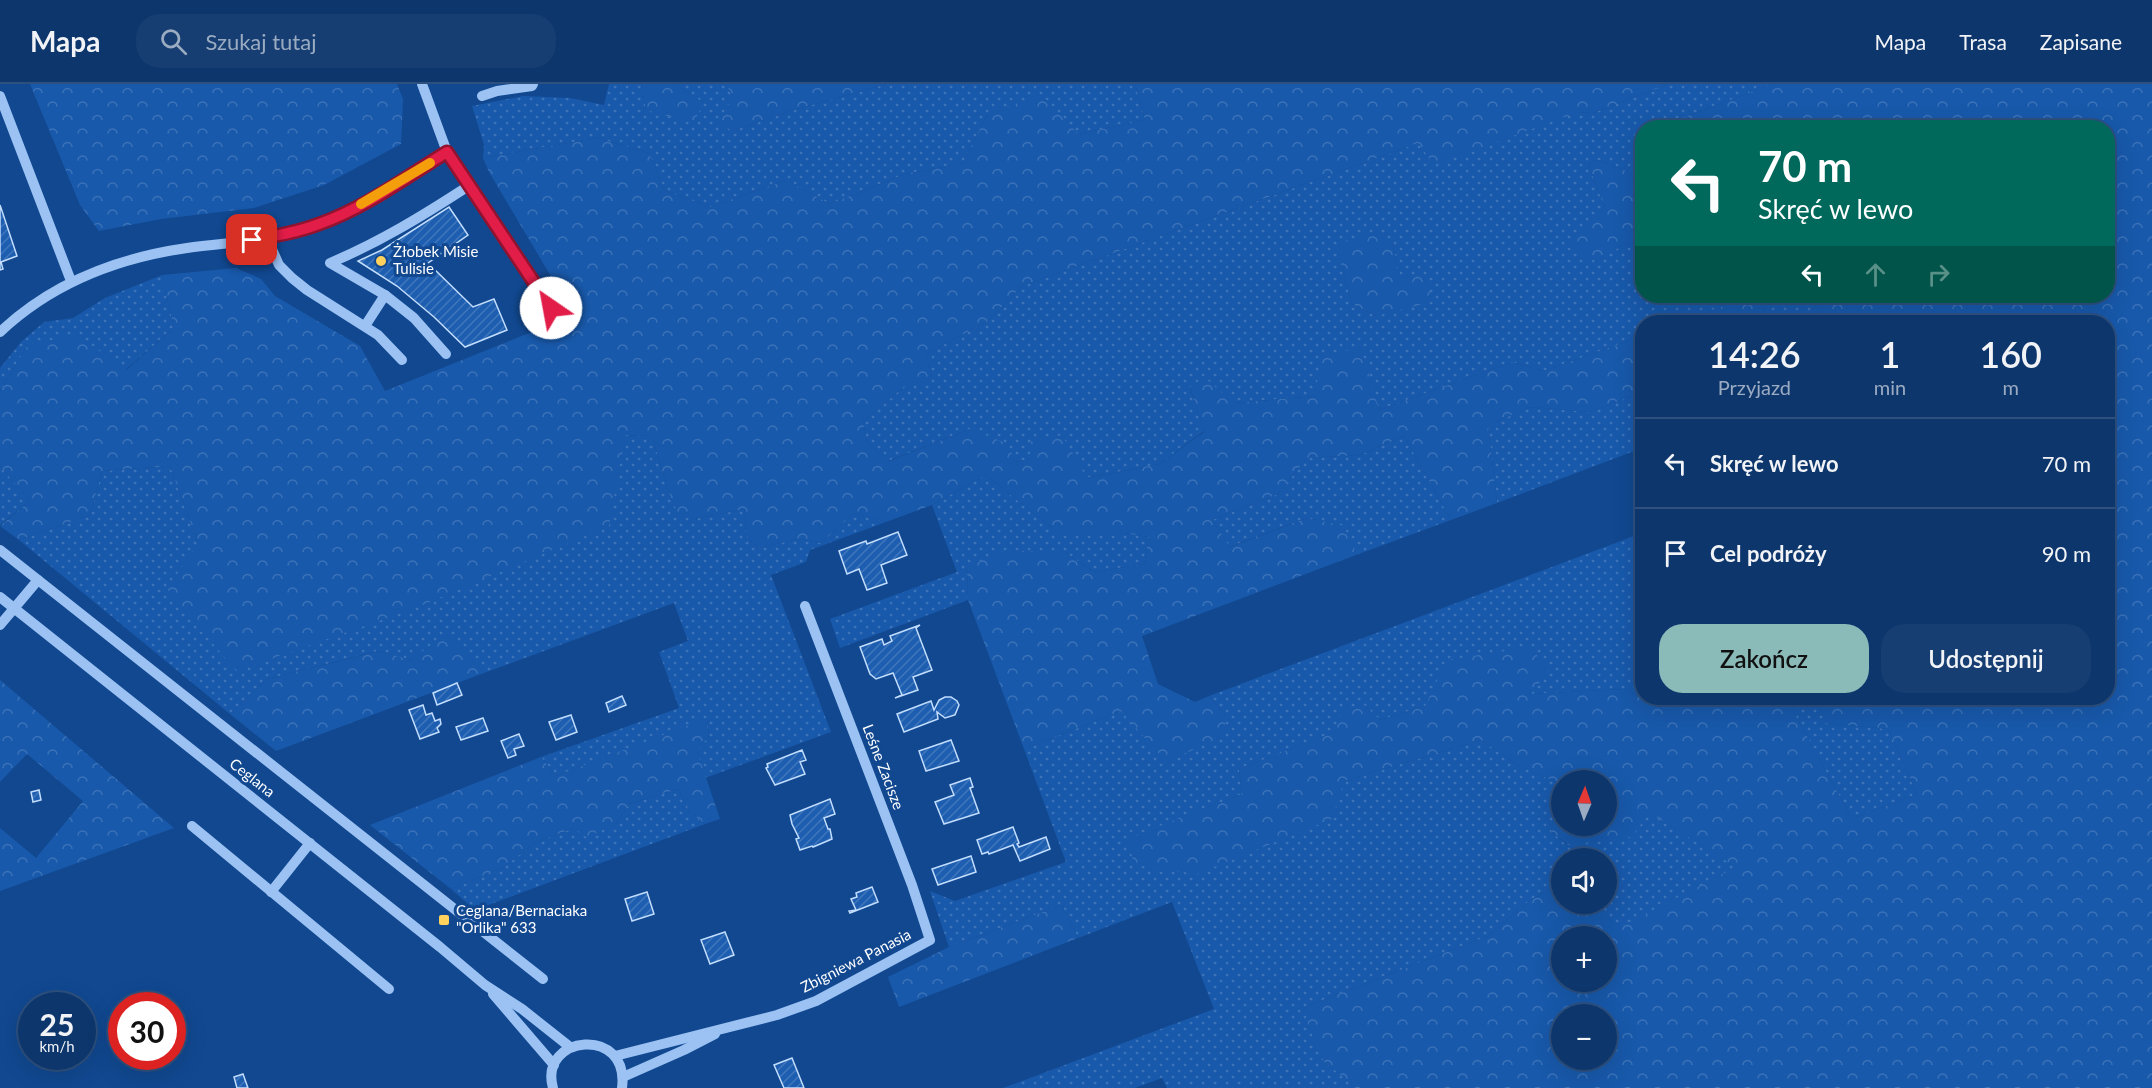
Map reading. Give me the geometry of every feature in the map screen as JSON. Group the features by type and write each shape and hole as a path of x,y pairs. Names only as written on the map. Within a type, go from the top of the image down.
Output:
{"street":[{"path":"422,84 447,152 551,308"},
{"path":"482,96 533,84"},
{"path":"0,96 71,281"},
{"path":"0,332 34,303 71,281 111,265 147,255 267,238 320,224 353,209 447,152"},
{"path":"446,354 414,318 385,295 330,263 370,246 470,185"},
{"path":"267,238 279,265 292,278 378,335 402,360"},
{"path":"365,326 385,295"},
{"path":"0,550 543,979"},
{"path":"0,625 38,580"},
{"name":"Ceglana","path":"0,597 440,946 485,985 522,1009 570,1047"},
{"name":"Leśne Zacisze","path":"805,606 912,885 930,940"},
{"path":"192,826 389,989"},
{"path":"271,892 310,843"},
{"name":"Zbigniewa Panasia","path":"615,1056 777,1015 816,1001 930,940"},
{"name":"Ceglana","path":"485,985 554,1065"},
{"name":"Zbigniewa Panasia","path":"622,1083 727,1028"},
{"path":"549,1086 554,1065 561,1055 570,1047 582,1043 605,1048 615,1056 621,1066 622,1083"}],"green space":[{"path":"30,84 397,84 403,99 401,144 324,185 254,208 161,219 99,231 80,205"},
{"path":"609,84 641,84 646,110 704,103 675,84 726,84 733,97 732,131 793,110 887,84 1135,84 1145,120 1078,134 988,113 963,163 905,174 830,204 786,180 710,207 665,191 649,153 597,138 483,158 484,145 472,106 523,96 570,98 604,105"},
{"path":"641,84 675,84 704,103 693,123 646,110"},
{"path":"726,84 887,84 793,110 732,131 718,122 733,97"},
{"path":"1135,84 1669,84 1593,113 1578,112 1434,165 1418,143 1022,286 988,321 926,354 932,376 926,383 907,384 863,422 867,442 889,461 970,429 1008,444 1015,462 1030,459 1030,442 1062,435 1087,478 1159,464 1204,432 1190,387 1205,378 1234,403 1315,396 1321,355 1361,348 1379,410 1512,362 1544,371 1635,338 1635,395 1590,412 1531,407 1488,425 1497,503 1451,520 1404,436 1360,455 1307,458 1278,494 1212,520 1230,547 1307,518 1344,526 1356,555 1142,636 1158,684 1195,702 1209,696 1226,716 1224,736 1166,762 1121,711 1024,749 968,600 967,567 1006,550 1066,553 1094,572 1144,564 1149,537 1124,533 1058,533 986,475 932,505 886,522 854,513 821,543 797,539 760,548 747,538 745,509 694,519 679,517 668,490 652,436 625,435 609,526 413,609 236,671 167,589 198,543 170,466 102,471 90,515 19,540 0,526 30,501 0,466 0,391 28,345 77,335 126,370 174,328 162,275 236,268 261,279 275,296 360,346 385,391 574,315 489,172 483,158 597,138 649,153 665,191 710,207 786,180 830,204 905,174 963,163 988,113 1042,95 1078,134 1145,120"},
{"path":"1669,84 1773,84 1677,120 1635,120 1635,178 1624,170 1598,160 1588,164 1605,208 1589,261 1635,240 1635,303 1732,303 1698,315 1635,315 1635,338 1544,371 1512,362 1379,410 1316,396 1234,403 1190,388 1204,431 1159,464 1086,478 1031,459 1014,462 970,429 888,461 867,442 863,422 907,384 932,376 926,354 988,321 1022,286 1418,143 1578,112 1593,113","holes":["1392,242 1400,276 1376,316 1352,304 1338,253"]},
{"path":"1773,84 2152,84 2152,1088 1350,1088 1349,1081 1324,1062 1307,1022 1305,1007 1488,936 1529,901 1551,889 1551,914 1605,914 1615,926 1551,926 1551,992 1617,992 1617,927 1736,867 1650,813 1631,837 1568,845 1557,836 1617,836 1617,770 1551,770 1551,780 1518,765 1481,740 1344,781 1332,819 1197,874 1135,865 1126,839 1242,794 1239,769 1335,732 1343,708 1364,705 1380,720 1425,706 1447,660 1530,647 1549,670 1531,694 1624,689 1635,695 1635,705 1655,705 1667,711 1684,705 1790,705 1852,819 1917,794 1888,729 1824,723 1821,705 2115,705 2115,315 1824,315 1812,303 2115,303 2115,120 1677,120"},
{"path":"1598,160 1624,170 1635,178 1635,240 1589,262 1566,245 1605,208 1588,164"},
{"path":"1377,231 1392,242 1400,276 1428,275 1431,302 1376,316 1352,304 1338,253 1339,243"},
{"path":"162,275 174,328 125,370 28,345 0,391 0,368 21,342 44,322 73,318 105,298"},
{"path":"1732,303 1760,303 1766,315 1698,315"},
{"path":"1760,303 1812,303 1824,315 1766,315"},
{"path":"1635,395 1635,451 1497,503 1488,425 1531,407 1590,412"},
{"path":"625,435 652,436 668,490 694,519 745,509 747,538 760,548 797,539 821,543 854,513 886,522 810,550 806,562 771,575 831,732 705,778 697,750 709,736 707,719 556,776 541,757 679,708 659,652 688,641 674,603 484,673 448,633 411,660 378,651 267,679 230,714 19,540 90,515 102,471 170,466 198,543"},
{"path":"1404,436 1451,520 1356,555 1343,526 1307,518 1229,547 1212,520 1278,494 1307,458 1360,455"},
{"path":"0,466 30,501 0,525"},
{"path":"986,475 1058,533 1124,533 1149,537 1144,564 1094,572 1066,553 967,567 968,600 840,648 830,619 957,572 932,505"},
{"path":"1635,536 1635,695 1624,689 1531,694 1425,706 1380,720 1364,705 1336,732 1239,769 1242,794 1126,840 1344,781 1481,740 1518,765 1551,780 1551,836 1557,836 1567,845 1590,836 1617,836 1617,826 1650,813 1737,867 1618,929 1605,914 1617,914 1617,848 1551,848 1551,889 1529,901 1488,936 1305,1007 1324,1062 1350,1081 1350,1088 1167,1088 1162,1078 1135,1088 1003,1088 1214,1009 1172,902 1078,938 1062,905 949,947 930,891 955,901 1066,862 1024,749 1121,711 1226,716 1209,696"},
{"path":"448,632 484,673 276,751 230,714 267,679 379,651 411,660"},
{"path":"0,680 174,828 0,891 0,828 36,858 83,801 27,754 0,782"},
{"path":"1655,705 1684,705 1667,711"},
{"path":"1790,705 1821,705 1825,723 1888,729 1917,794 1852,819"},
{"path":"707,718 709,736 697,751 720,819 705,824 689,811 678,789 629,804 616,824 586,837 574,828 534,843 504,867 451,889 370,825 541,757 556,776"},
{"path":"678,789 689,811 705,824 475,910 451,889 504,867 534,843 574,828 616,824 629,804"},
{"path":"1062,905 1078,938 899,1007 888,977 949,947"}],"building":[{"path":"0,205 17,256 1,262 3,269 0,270"},
{"path":"449,207 468,235 428,263 473,307 494,299 507,330 465,347 397,286 358,261 382,250"},
{"path":"898,532 907,555 881,565 887,583 867,590 859,569 847,574 839,551 866,541 867,544"},
{"path":"920,625 916,628 932,670 913,677 918,690 895,698 902,695 893,673 876,679 870,674 860,647 882,639 884,645 892,641 890,636"},
{"path":"457,683 462,695 437,705 433,693"},
{"path":"622,696 626,705 609,712 606,703"},
{"path":"951,697 957,701 959,705 955,715 945,718 937,712 938,719 904,732 897,714 931,701 934,710 939,700"},
{"path":"423,705 426,715 432,713 435,721 440,719 441,724 437,728 439,732 420,739 409,710"},
{"path":"571,715 577,732 556,740 549,722"},
{"path":"483,718 488,731 461,740 456,727"},
{"path":"519,734 524,746 514,749 516,755 508,758 501,741"},
{"path":"951,740 959,761 926,771 919,751"},
{"path":"802,750 806,760 800,762 805,774 775,785 766,768 767,764"},
{"path":"970,778 973,787 970,788 979,813 944,824 935,802 954,795 950,785"},
{"path":"39,790 41,800 33,802 31,792"},
{"path":"830,799 835,814 824,818 832,839 800,850 796,839 799,838 790,815"},
{"path":"1013,827 1019,847 1046,837 1050,849 1020,861 1013,845 989,854 988,852 982,854 977,840"},
{"path":"971,856 976,872 938,885 932,869"},
{"path":"872,887 878,902 850,913 849,911 856,910 851,899 857,897 856,893"},
{"path":"647,892 654,914 632,921 625,899"},
{"path":"725,932 734,955 710,964 701,940"},
{"path":"792,1058 804,1088 784,1088 774,1065"},
{"path":"243,1074 248,1088 237,1088 234,1077"}],"slow traffic":[{"path":"361,204 430,163"}],"place":[{"name":"Żłobek Misie Tulisie","path":"381,261"},
{"name":"Ceglana/Bernaciaka \"Orlika\" 633","path":"444,920"}],"route":[{"path":"252,240 320,224 353,209 447,152 551,308"}]}
